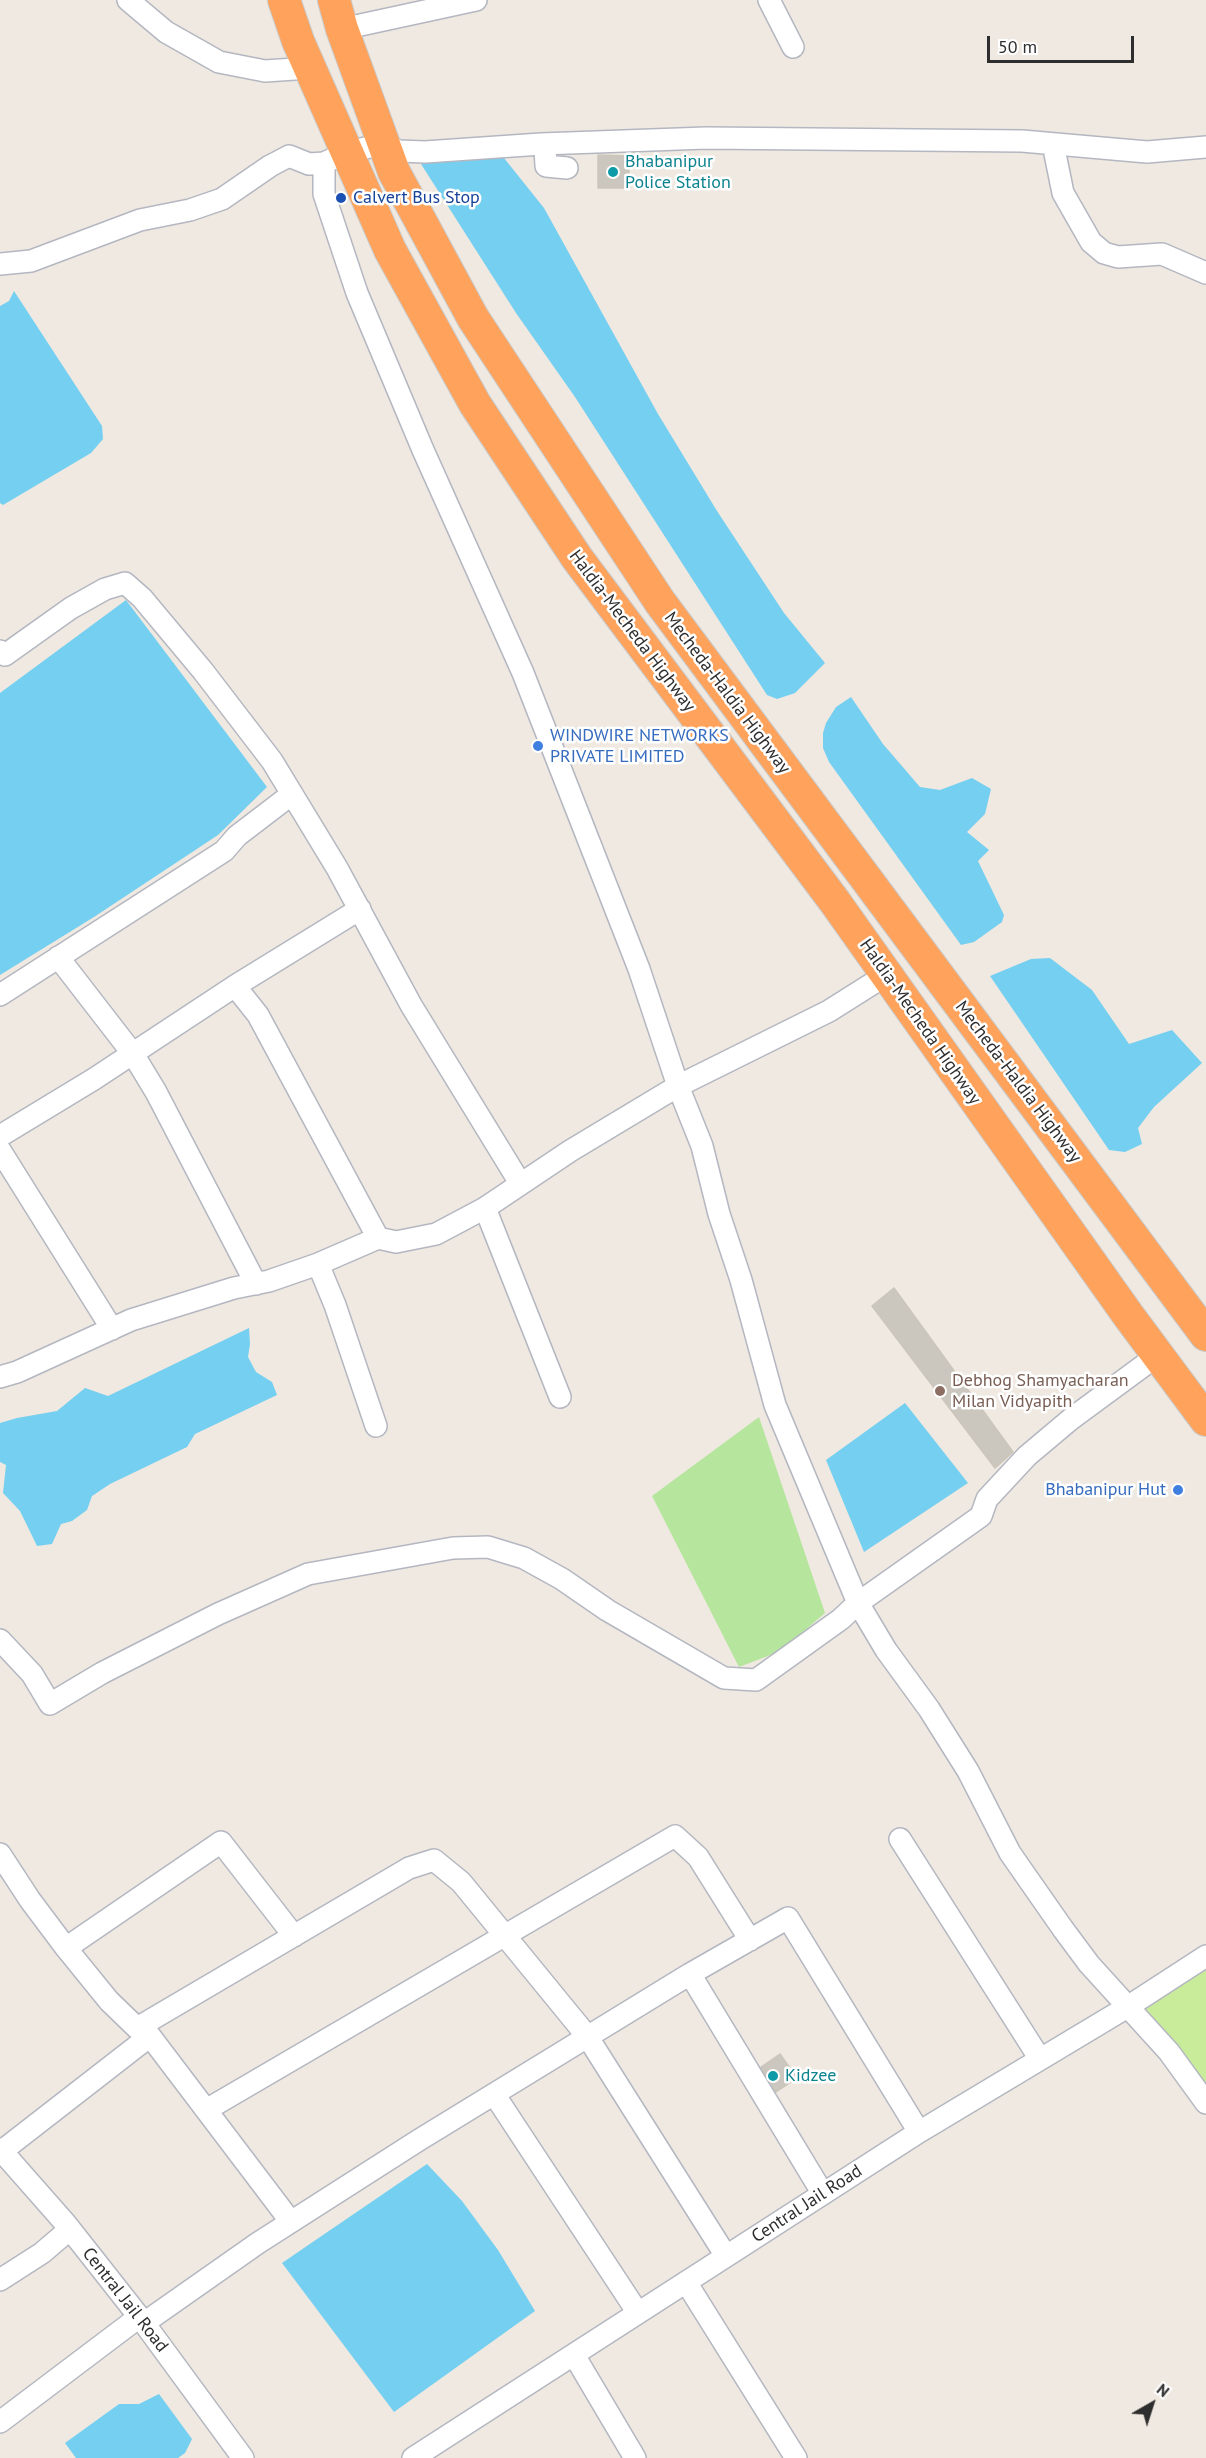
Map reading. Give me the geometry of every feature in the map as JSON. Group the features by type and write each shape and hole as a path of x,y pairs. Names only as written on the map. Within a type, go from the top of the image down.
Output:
{"highway":[{"name":"Haldia-Mecheda Highway","path":"284,0 310,68 336,158 475,404 577,558 828,892 1206,1420"},
{"name":"Mecheda-Haldia Highway","path":"338,15 394,172 473,318 660,602 1206,1335"}],"street":[{"path":"128,0 166,32 219,62 265,71 310,68"},
{"path":"338,15 476,0"},
{"path":"769,0 793,47"},
{"path":"0,264 30,261 140,220 190,210 222,199 270,166 289,156 309,164 384,144 399,151 425,152 541,144 706,138 1022,141 1148,152 1206,147"},
{"path":"541,144 545,148 546,166 567,168"},
{"path":"1053,144 1063,193 1090,242 1104,253 1118,257 1162,254 1206,273"},
{"path":"336,158 324,194 357,293 419,441 523,674 639,969 678,1086 702,1146 719,1214 741,1280 775,1405 858,1603 886,1650 929,1709 968,1771 1010,1852 1089,1964 1169,2052 1206,2103"},
{"path":"2,654 71,608 105,589 125,583 142,598 203,671 273,761 360,909 417,1015 520,1184"},
{"path":"0,995 224,851 237,836 292,794"},
{"path":"0,1136 133,1054 234,986 360,909"},
{"path":"58,957 133,1054 156,1092 256,1284"},
{"path":"0,1377 17,1372 112,1329 152,1314 318,1264 378,1238 396,1242 436,1234 485,1208 570,1151 678,1086 829,1011 886,975"},
{"path":"234,986 258,1015 378,1238"},
{"path":"0,1150 112,1329"},
{"path":"485,1208 560,1396"},
{"path":"318,1264 335,1305 376,1426"},
{"path":"0,1640 32,1674 50,1704 102,1673 218,1614 308,1574 453,1548 488,1547 524,1558 562,1579 607,1610 724,1678 756,1680 841,1619 858,1603 981,1516 987,1499 1027,1456 1071,1419 1158,1354"},
{"path":"206,2110 506,1937 675,1836 698,1857 750,1940"},
{"path":"900,1839 1040,2060"},
{"path":"66,1948 221,1842 294,1936"},
{"path":"0,1854 30,1900 66,1948 109,2001 143,2032 291,2222"},
{"path":"1,2150 143,2032 294,1936 410,1868 434,1860 461,1882 587,2037 726,2256"},
{"path":"0,2422 141,2320 291,2222 587,2037 788,1918 919,2132"},
{"name":"Central Jail Road","path":"413,2458 919,2132 1129,2006 1206,1956"},
{"path":"690,1974 823,2194"},
{"path":"494,2094 638,2313"},
{"name":"Central Jail Road","path":"1,2150 70,2229 243,2458"},
{"path":"0,2280 42,2253 70,2229"},
{"path":"686,2282 796,2458"},
{"path":"574,2355 635,2458"}],"green space":[{"path":"759,1417 825,1613 781,1651 739,1667 652,1496"},
{"path":"1206,1956 1206,2103 1129,2006"}],"water":[{"path":"500,153 544,208 658,414 717,511 784,613 825,663 795,693 777,699 767,695 575,397 516,313 421,164"},
{"path":"14,291 102,426 103,439 91,453 3,505 0,503 0,306 9,301"},
{"path":"126,600 267,787 218,835 94,917 0,975 0,693"},
{"path":"851,697 883,744 920,787 940,790 972,778 991,789 985,814 967,832 989,850 978,861 1004,915 1002,922 974,942 961,945 829,762 823,748 826,723 836,707"},
{"path":"1050,958 1092,990 1129,1044 1172,1030 1202,1063 1154,1107 1138,1128 1142,1144 1125,1152 1109,1150 990,976 1031,959"},
{"path":"249,1328 248,1357 256,1372 272,1382 277,1395 195,1434 187,1447 110,1484 92,1496 87,1510 72,1521 61,1524 52,1544 37,1546 20,1511 3,1493 6,1465 0,1462 0,1423 57,1411 85,1388 108,1396"},
{"path":"905,1403 968,1483 864,1552 826,1460"},
{"path":"427,2164 462,2201 498,2250 535,2311 394,2412 282,2263"},
{"path":"159,2394 192,2439 185,2453 178,2458 76,2458 65,2443 119,2404 139,2404"}],"building":[{"name":"Bhabanipur Police Station","path":"598,155 628,156 630,188 598,188"},
{"name":"Debhog Shamyacharan Milan Vidyapith","path":"894,1288 1013,1452 995,1468 872,1306"},
{"name":"Kidzee","path":"780,2054 797,2078 776,2092 761,2067"}],"place":[{"name":"Bhabanipur Police Station","path":"613,172"},
{"name":"Calvert Bus Stop","path":"341,198"},
{"name":"WINDWIRE NETWORKS PRIVATE LIMITED","path":"538,746"},
{"name":"Debhog Shamyacharan Milan Vidyapith","path":"940,1391"},
{"name":"Bhabanipur Hut","path":"1178,1490"},
{"name":"Kidzee","path":"773,2076"}]}
